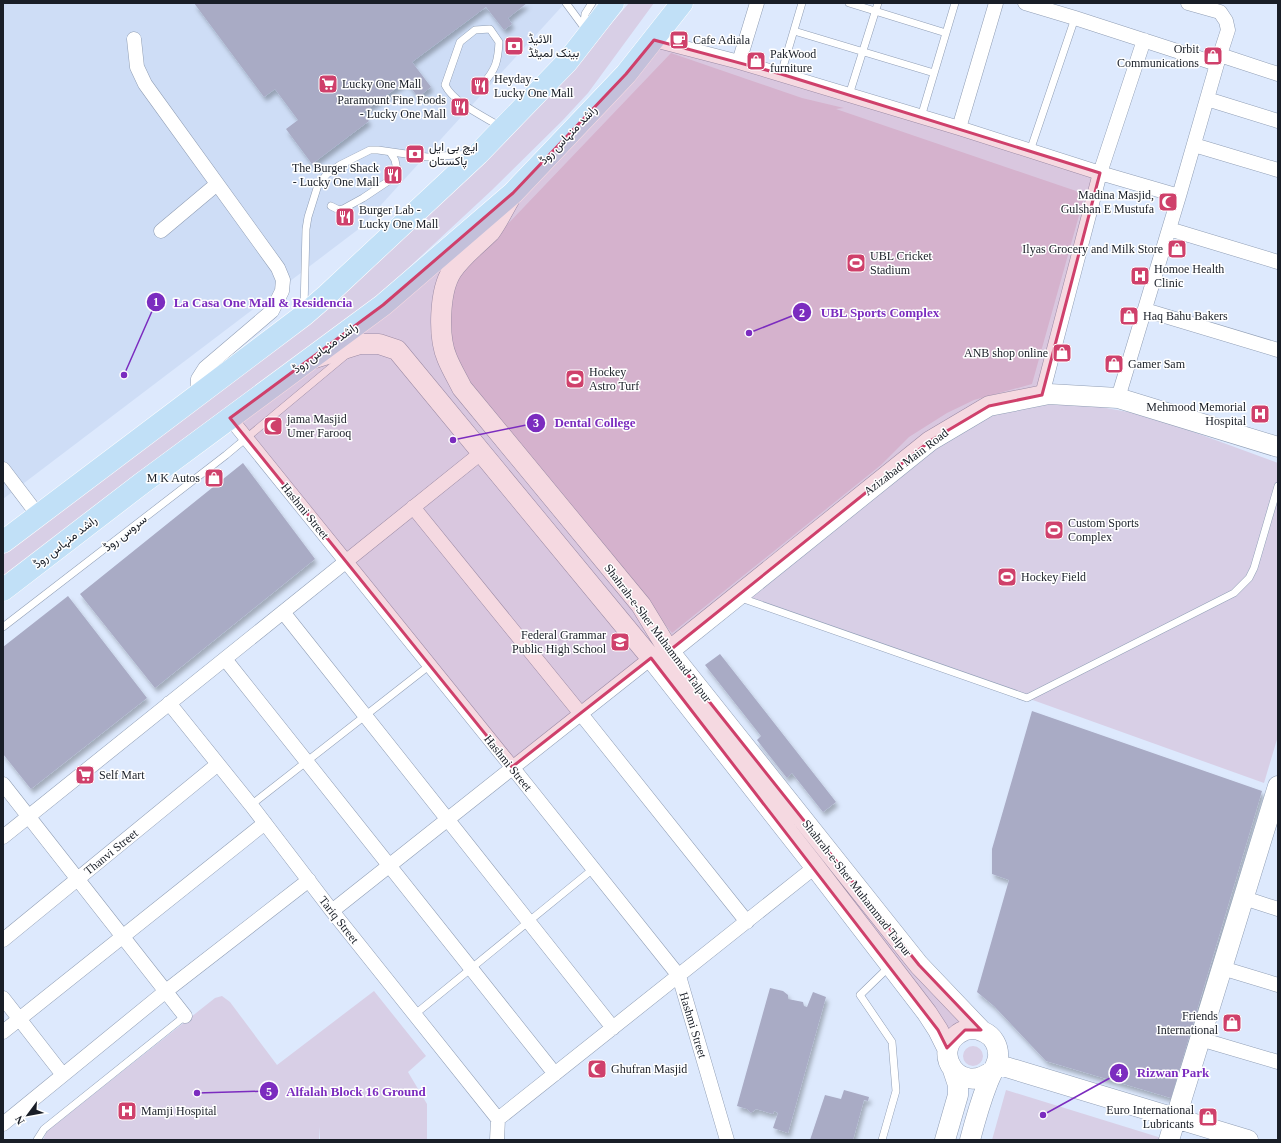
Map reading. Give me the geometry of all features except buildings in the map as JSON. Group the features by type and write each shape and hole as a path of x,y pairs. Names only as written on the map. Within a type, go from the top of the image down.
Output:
{"main road":[{"path":"3,542 304,315 327,295 478,154 567,62 582,36 613,3"},
{"path":"606,95 623,59 664,3"},
{"name":"راشد منہاس روڈ","path":"3,590 230,418 383,305 513,193 626,74 682,3"},
{"name":"Shahrah-e-Sher Muhammad Talpur","path":"513,193 491,231 470,250 451,272 445,289 441,307 441,332 446,357 462,388 641,606 669,650 918,965 981,1030"},
{"name":"Shahrah-e-Sher Muhammad Talpur","path":"310,359 360,344 378,344 397,350 650,658 815,867 938,1030 947,1048"},
{"name":"Azizabad Main Road","path":"669,650 930,441 989,406 1049,394 1118,398 1278,447"},
{"path":"1169,1140 1244,898 1272,829 1278,786"},
{"path":"945,1140 958,1095 958,1085 949,1063 947,1048 952,1040 961,1032 973,1029 981,1030 994,1040 997,1047 998,1056 981,1100 970,1140"},
{"path":"953,1070 960,1076 976,1080 985,1077 994,1068"},
{"path":"994,1068 1176,1118 1248,1140"}],"street":[{"path":"739,62 757,3"},
{"path":"959,128 996,3"},
{"path":"1025,3 1144,40 1278,74"},
{"path":"1118,398 1228,30 1226,21 1220,12 1188,3"},
{"path":"134,39 137,67 145,84 278,268 283,280 282,291 272,311 205,368 198,379 197,395"},
{"path":"654,40 780,74 1179,196"},
{"path":"1042,395 1100,173 1144,40"},
{"path":"1207,99 1278,121"},
{"path":"1194,145 1278,170"},
{"path":"161,231 217,184"},
{"path":"1169,230 1278,262"},
{"path":"1145,310 1278,350"},
{"name":"Hashmi Street","path":"230,418 679,976 727,1140"},
{"path":"3,837 481,452"},
{"path":"3,470 38,515"},
{"path":"413,507 747,922"},
{"path":"283,612 613,1028"},
{"path":"332,911 650,658"},
{"path":"225,659 555,1074"},
{"name":"Tariq Street","path":"170,703 251,805 332,911 498,1119"},
{"name":"Thanvi Street","path":"3,940 218,764"},
{"path":"3,784 185,1016"},
{"path":"3,1032 265,823"},
{"path":"497,1140 498,1119 815,867"},
{"path":"3,1124 166,991 309,880"},
{"path":"1244,898 1278,909"},
{"path":"1222,968 1278,985"},
{"path":"3,998 63,1075"},
{"path":"1200,1039 1278,1062"}],"lane":[{"path":"566,3 582,36"},
{"path":"582,36 585,14 592,3"},
{"path":"780,74 802,3"},
{"path":"849,3 946,33"},
{"path":"849,95 878,3"},
{"path":"921,117 955,3"},
{"path":"1030,151 1075,18"},
{"path":"483,84 492,73 498,60 499,42 490,29 475,30 460,42 445,85 449,93 502,128"},
{"path":"794,31 934,73"},
{"path":"304,315 306,229 308,217 318,185 327,174 340,164 370,150 427,157 478,154"},
{"path":"331,206 339,210 343,209 390,180 397,170 395,160 390,152"},
{"name":"سروس روڈ","path":"3,627 246,438 360,344"},
{"path":"736,596 1027,698 1234,593 1249,578 1254,568 1278,486"},
{"path":"251,805 430,666"},
{"path":"414,1015 593,869"},
{"path":"882,1140 896,1091 892,1042 860,995 890,966"},
{"path":"37,1140 44,1129 185,1016"}],"highlighted area":[{"path":"654,40 781,74 1100,173 1042,395 989,406 930,441 669,651 919,965 981,1030 965,1030 947,1048 938,1030 651,658 512,767 230,418 383,305 513,193 626,74"}],"shaded area":[{"path":"3,3 565,3 360,228 3,499"},
{"path":"629,3 654,3 588,93 562,121 492,190 362,311 189,437 134,475 3,577 3,555 232,381 592,46"},
{"path":"671,53 802,98 844,108 836,109 1085,194 1032,384 974,400 947,413 909,437 881,465 672,633 477,392 460,366 453,345 451,333 451,309 458,276"},
{"name":"Custom Sports Complex","path":"1024,401 1079,403 1150,416 1278,463 1278,736 1264,783 745,597 962,427"},
{"path":"374,991 426,1056 408,1072 427,1104 427,1140 320,1140 320,1127 319,1140 43,1140 47,1131 215,998 222,996 230,1002 277,1065"},
{"path":"973,1046 980,1049 983,1056 980,1063 973,1066 966,1063 963,1056 966,1049"},
{"path":"1006,1090 1168,1140 992,1140"}],"place":[{"name":"Cafe Adiala","path":"679,40"},
{"name":"الائیڈ بینک لمیٹڈ","path":"514,46"},
{"name":"Orbit Communications","path":"1213,56"},
{"name":"PakWood furniture","path":"756,61"},
{"name":"Lucky One Mall","path":"328,84"},
{"name":"Heyday - Lucky One Mall","path":"480,86"},
{"name":"Paramount Fine Foods - Lucky One Mall","path":"460,107"},
{"name":"ایچ بی ایل پاکستان","path":"415,154"},
{"name":"The Burger Shack - Lucky One Mall","path":"393,175"},
{"name":"Madina Masjid, Gulshan E Mustufa","path":"1168,202"},
{"name":"Burger Lab - Lucky One Mall","path":"345,217"},
{"name":"Ilyas Grocery and Milk Store","path":"1177,249"},
{"name":"UBL Cricket Stadium","path":"856,263"},
{"name":"Homoe Health Clinic","path":"1140,276"},
{"name":"Haq Bahu Bakers","path":"1129,316"},
{"name":"UBL Sports Complex","path":"749,333"},
{"name":"ANB shop online","path":"1062,353"},
{"name":"Gamer Sam","path":"1114,364"},
{"name":"La Casa One Mall & Residencia","path":"124,375"},
{"name":"Hockey Astro Turf","path":"575,379"},
{"name":"Mehmood Memorial Hospital","path":"1260,414"},
{"name":"jama Masjid Umer Farooq","path":"273,426"},
{"name":"Dental College","path":"453,440"},
{"name":"M K Autos","path":"214,478"},
{"name":"Custom Sports Complex","path":"1054,530"},
{"name":"Hockey Field","path":"1007,577"},
{"name":"Federal Grammar Public High School","path":"620,642"},
{"name":"Self Mart","path":"85,775"},
{"name":"Friends International","path":"1232,1023"},
{"name":"Ghufran Masjid","path":"597,1069"},
{"name":"Alfalah Block 16 Ground","path":"197,1093"},
{"name":"Mamji Hospital","path":"127,1111"},
{"name":"Rizwan Park","path":"1043,1115"},
{"name":"Euro International Lubricants","path":"1208,1117"}]}
